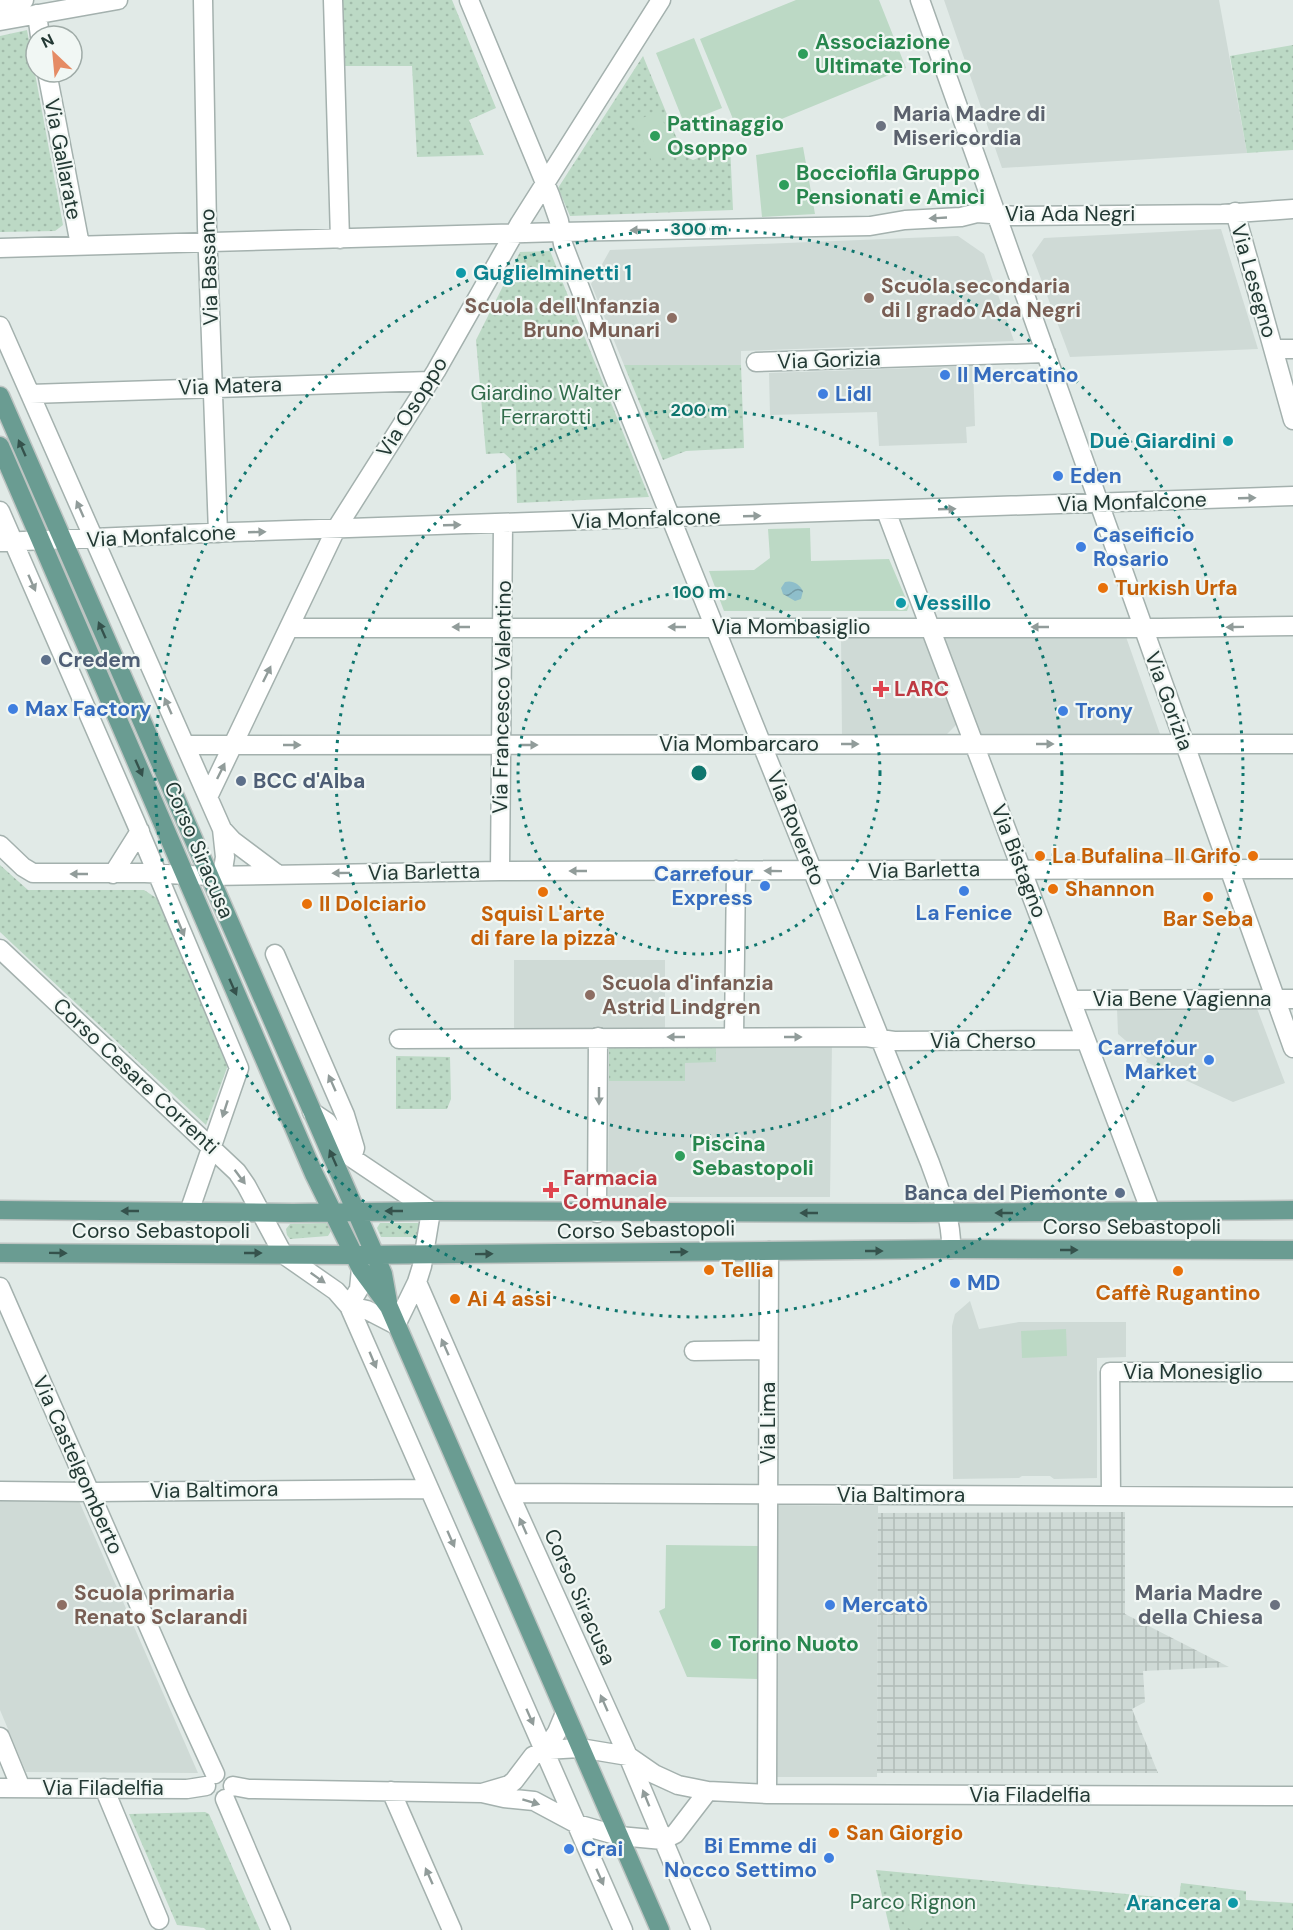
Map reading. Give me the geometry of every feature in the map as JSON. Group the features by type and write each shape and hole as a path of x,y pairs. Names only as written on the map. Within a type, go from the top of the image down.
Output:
{"main road":[{"name":"Corso Siracusa","path":"0,396 216,876 312,1112 383,1274 389,1307 396,1325 660,1930"},
{"name":"Corso Siracusa","path":"0,446 332,1212 357,1262 389,1307"},
{"name":"Corso Sebastopoli","path":"0,1210 947,1213 1293,1210"},
{"name":"Corso Sebastopoli","path":"0,1253 283,1254 357,1262 375,1255 425,1254 1293,1250"}],"street":[{"path":"0,4 24,0"},
{"path":"0,21 118,0"},
{"name":"Via Bassano","path":"203,0 207,243 218,533"},
{"path":"333,0 339,239"},
{"name":"Via Rovereto","path":"469,0 560,221 560,232 609,363 930,1163 947,1213 951,1233 951,1250"},
{"name":"Via Osoppo","path":"208,797 336,529 430,381 544,183 661,0"},
{"name":"Via Gorizia","path":"920,0 1229,870 1284,999 1293,1048"},
{"path":"37,14 38,24"},
{"name":"Via Gallarate","path":"49,84 80,246"},
{"path":"529,148 564,152"},
{"name":"Via Ada Negri","path":"0,248 560,232 870,226 905,220 961,217 977,213 1018,216 1293,209"},
{"name":"Via Lesegno","path":"1235,212 1293,420"},
{"name":"Corso Siracusa","path":"0,326 222,829 225,857 216,876"},
{"path":"1274,349 1293,349"},
{"name":"Via Gorizia","path":"756,362 1046,353"},
{"name":"Via Matera","path":"30,394 213,386 430,381"},
{"name":"Via Monfalcone","path":"7,542 1293,496"},
{"path":"0,511 7,542 140,831 239,1068 189,1212"},
{"name":"Via Bistagno","path":"886,511 1151,1212"},
{"name":"Via Francesco Valentino","path":"500,871 502,523"},
{"name":"Via Mombasiglio","path":"290,627 1293,626"},
{"name":"Via Mombarcaro","path":"186,745 1293,744"},
{"name":"Corso Siracusa","path":"222,829 233,841 277,874"},
{"path":"112,874 140,831"},
{"name":"Via Barletta","path":"0,845 23,867 33,873 185,876 500,871 1293,869"},
{"path":"734,1037 736,870"},
{"name":"Corso Cesare Correnti","path":"0,949 237,1172 261,1212"},
{"path":"275,954 345,1115 355,1148 352,1158"},
{"name":"Via Bene Vagienna","path":"1071,1000 1284,999"},
{"name":"Corso Sebastopoli","path":"597,1213 598,1037"},
{"path":"399,1039 866,1037 881,1039"},
{"name":"Via Cherso","path":"881,1039 894,1041 1086,1040"},
{"name":"Corso Siracusa","path":"312,1112 327,1122 352,1158 431,1211"},
{"path":"350,1306 368,1310 396,1325 417,1282 425,1254 431,1211"},
{"path":"261,1212 283,1254 336,1291 350,1306 623,1930"},
{"name":"Via Lima","path":"767,1495 769,1251"},
{"path":"350,1306 359,1289 357,1262"},
{"name":"Corso Siracusa","path":"417,1282 508,1493 628,1756 701,1930"},
{"name":"Via Castelgomberto","path":"0,1287 180,1698 211,1780"},
{"name":"Via Lima","path":"694,1351 768,1350"},
{"name":"Via Monesiglio","path":"1111,1496 1110,1372 1293,1372"},
{"name":"Via Baltimora","path":"0,1491 429,1488"},
{"name":"Via Baltimora","path":"508,1493 1293,1497"},
{"path":"767,1495 767,1794"},
{"path":"482,1793 502,1788 514,1781 533,1756 544,1750 557,1732 565,1713"},
{"path":"0,1737 21,1788"},
{"name":"Via Filadelfia","path":"544,1750 580,1748 628,1756 645,1769 678,1785 708,1791 767,1794 1293,1797"},
{"path":"211,1780 226,1776 231,1780 229,1793 281,1930"},
{"name":"Via Filadelfia","path":"0,1788 187,1789 211,1780"},
{"path":"104,1788 159,1920"},
{"path":"229,1793 249,1789 482,1793 534,1801 577,1824 619,1836 663,1840 675,1834 708,1791"},
{"path":"391,1791 452,1930"}],"shaded area":[{"path":"944,0 1219,0 1247,153 1002,168"},
{"path":"1221,229 1258,349 1070,357 1032,255 1044,238"},
{"name":"Scuola secondaria di I grado Ada Negri","path":"958,236 984,254 1014,341 741,351 741,365 624,365 591,284 610,250"},
{"path":"973,366 975,426 966,427 967,443 879,446 877,412 770,415 769,373"},
{"name":"Trony","path":"942,634 1125,634 1160,734 981,736"},
{"path":"841,635 923,635 957,724 946,735 842,736"},
{"name":"Scuola d'infanzia Astrid Lindgren","path":"514,960 665,960 665,1032 514,1031"},
{"path":"1256,1006 1285,1083 1233,1102 1146,1062 1147,1059 1118,1034 1117,1008"},
{"path":"609,1042 832,1042 830,1197 608,1197"},
{"path":"970,1301 979,1329 1019,1322 1126,1322 1126,1357 1097,1358 1097,1478 1054,1479 1050,1476 1022,1476 1019,1478 953,1479 952,1326 955,1314"},
{"name":"Scuola primaria Renato Sclarandi","path":"0,1500 79,1501 198,1773 26,1772 0,1710"},
{"path":"778,1505 878,1506 877,1777 777,1777"},
{"path":"1125,1512 1125,1614 1229,1667 1143,1671 1145,1702 1132,1709 1158,1773 877,1773 878,1513"}],"green space":[{"path":"342,0 452,0 496,108 469,120 484,155 417,157 412,66 343,66"},
{"name":"Associazione Ultimate Torino","path":"796,0 879,0 906,68 740,136 700,39"},
{"path":"24,31 24,84 37,84 63,225 55,231 0,232 0,36"},
{"path":"694,38 722,108 684,123 656,53"},
{"path":"1293,45 1293,150 1247,153 1230,56"},
{"path":"643,56 684,156 693,160 730,145 733,210 570,216 558,188"},
{"name":"Pattinaggio Osoppo","path":"659,111 676,152 652,162 635,121"},
{"name":"Bocciofila Gruppo Pensionati e Amici","path":"803,147 815,214 762,217 756,155"},
{"name":"Giardino Walter Ferrarotti","path":"550,251 649,497 517,503 516,464 504,453 486,454 476,340 520,252"},
{"path":"624,365 741,365 744,448 686,451 663,460"},
{"path":"810,528 811,561 889,559 909,606 907,611 724,611 709,571 754,570 770,558 768,529"},
{"path":"0,865 28,890 144,890 158,899 228,1065 206,1125 0,932"},
{"path":"609,1042 716,1042 716,1062 685,1063 685,1081 609,1081"},
{"path":"396,1056 450,1057 451,1099 447,1109 396,1109"},
{"path":"326,1223 331,1226 328,1236 290,1239 287,1235 286,1229 290,1224"},
{"path":"380,1223 418,1223 421,1226 418,1237 381,1237 377,1228"},
{"path":"1066,1329 1067,1356 1022,1358 1021,1331"},
{"name":"Torino Nuoto","path":"666,1545 758,1546 758,1679 687,1677 659,1611 665,1608"},
{"path":"205,1812 209,1814 260,1930 206,1930 177,1925 129,1814"},
{"name":"Parco Rignon","path":"876,1870 1179,1899 1181,1883 1246,1891 1246,1900 1293,1903 1293,1930 890,1930"},
{"path":"915,1906 924,1909 927,1918 924,1927 915,1930 906,1927 903,1918 906,1909"}],"water":[{"path":"785,582 793,582 800,586 803,591 801,599 795,601 783,594 781,588"}],"place":[{"name":"Associazione Ultimate Torino","path":"803,54"},
{"name":"Maria Madre di Misericordia","path":"881,126"},
{"name":"Pattinaggio Osoppo","path":"655,136"},
{"name":"Bocciofila Gruppo Pensionati e Amici","path":"784,185"},
{"name":"Guglielminetti 1","path":"461,273"},
{"name":"Scuola secondaria di I grado Ada Negri","path":"869,298"},
{"name":"Scuola dell'Infanzia Bruno Munari","path":"672,318"},
{"name":"Il Mercatino","path":"945,375"},
{"name":"Lidl","path":"823,394"},
{"name":"Due Giardini","path":"1228,441"},
{"name":"Eden","path":"1058,476"},
{"name":"Caseificio Rosario","path":"1081,547"},
{"name":"Turkish Urfa","path":"1103,588"},
{"name":"Vessillo","path":"901,603"},
{"name":"Credem","path":"46,660"},
{"name":"LARC","path":"881,689"},
{"name":"Max Factory","path":"13,709"},
{"name":"Trony","path":"1063,711"},
{"name":"BCC d'Alba","path":"241,781"},
{"name":"La Bufalina","path":"1040,856"},
{"name":"Il Grifo","path":"1253,856"},
{"name":"Carrefour Express","path":"765,886"},
{"name":"Shannon","path":"1053,889"},
{"name":"La Fenice","path":"964,891"},
{"name":"Squisì L'arte di fare la pizza","path":"543,892"},
{"name":"Bar Seba","path":"1208,897"},
{"name":"Il Dolciario","path":"307,904"},
{"name":"Scuola d'infanzia Astrid Lindgren","path":"590,995"},
{"name":"Carrefour Market","path":"1209,1060"},
{"name":"Piscina Sebastopoli","path":"680,1156"},
{"name":"Farmacia Comunale","path":"551,1190"},
{"name":"Banca del Piemonte","path":"1120,1193"},
{"name":"Tellia","path":"709,1270"},
{"name":"Caffè Rugantino","path":"1178,1271"},
{"name":"MD","path":"955,1283"},
{"name":"Ai 4 assi","path":"455,1299"},
{"name":"Scuola primaria Renato Sclarandi","path":"62,1605"},
{"name":"Mercatò","path":"830,1605"},
{"name":"Maria Madre della Chiesa","path":"1275,1605"},
{"name":"Torino Nuoto","path":"716,1644"},
{"name":"San Giorgio","path":"834,1833"},
{"name":"Crai","path":"569,1849"},
{"name":"Bi Emme di Nocco Settimo","path":"829,1858"},
{"name":"Arancera","path":"1233,1903"}]}
